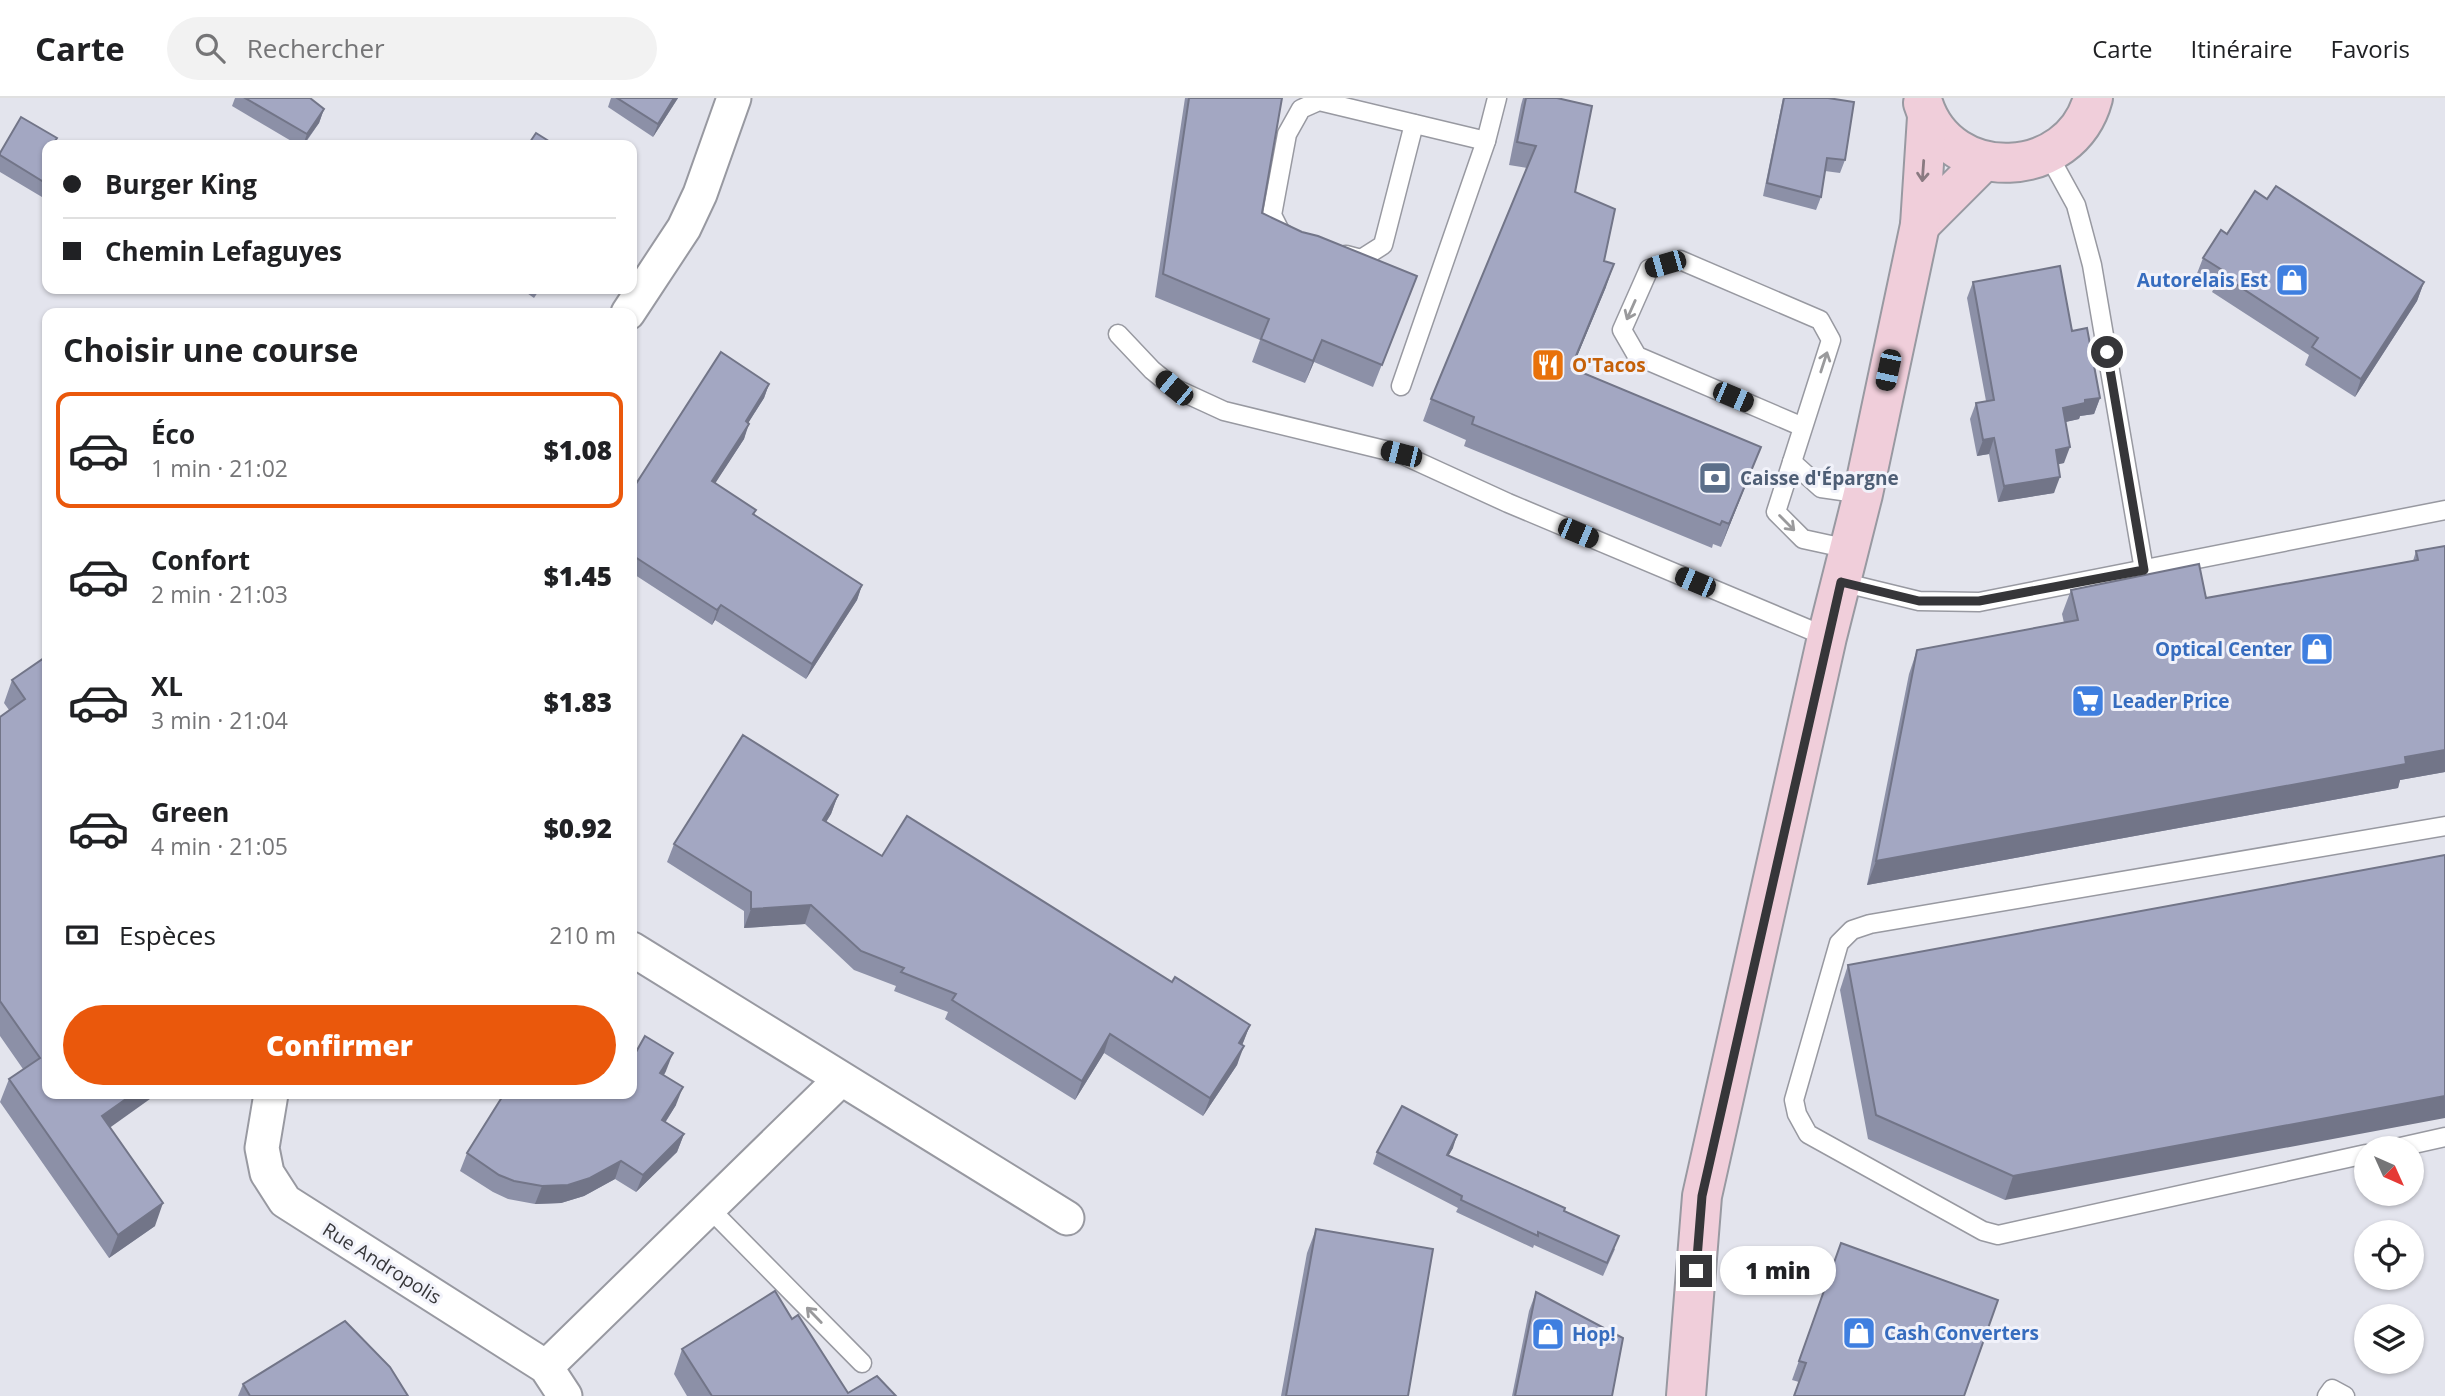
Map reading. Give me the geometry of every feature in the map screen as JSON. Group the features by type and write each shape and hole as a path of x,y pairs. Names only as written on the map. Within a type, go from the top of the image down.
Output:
{"main road":[{"path":"1924,107 1942,136 1961,152 1984,161 2006,164 2028,162 2048,154 2066,142 2081,125 2093,98"},
{"path":"1686,1396 1702,1196 1827,637 1863,494 1920,225 1924,107"},
{"path":"1920,225 1984,161"}],"street":[{"path":"631,308 684,228 700,194 734,98"},
{"path":"637,952 1067,1218"},
{"path":"546,1367 840,1080"},
{"name":"Rue Andropolis","path":"270,1099 262,1148 267,1173 285,1201 546,1367 565,1396"}],"lane":[{"path":"1401,386 1486,141 1497,98"},
{"path":"1297,243 1280,231 1272,215 1287,134 1301,109 1319,101 1486,141"},
{"path":"1323,249 1361,259 1383,245 1414,124"},
{"path":"2048,154 2076,205 2092,265 2144,570"},
{"path":"1803,427 1637,356 1622,330 1649,269 1680,260 1820,320 1831,340 1776,512 1803,539 1845,566 1919,601 1979,601 2445,510"},
{"path":"1118,334 1152,370 1174,388 1224,411 1401,454 1508,503 1827,637"},
{"path":"1792,462 1821,488 1863,494"},
{"path":"2354,1157 1997,1235 1983,1231 1808,1134 1797,1114 1794,1100 1839,943 1852,930 1870,924 2445,826"},
{"path":"2424,1142 2445,1137"},
{"path":"709,1208 862,1363"},
{"path":"2327,1396 2332,1389 2345,1396"}],"building":[{"path":"245,98 310,98 324,109 307,134"},
{"path":"617,98 674,98 658,124"},
{"path":"1189,98 1282,98 1262,213 1302,232 1417,276 1382,365 1322,340 1313,361 1261,339 1269,319 1163,274"},
{"path":"1526,98 1557,98 1592,106 1575,192 1615,209 1604,261 1614,264 1571,368 1761,447 1729,524 1722,521 1720,525 1472,424 1474,417 1431,399 1536,146 1517,142"},
{"path":"1784,98 1828,98 1854,102 1845,160 1827,158 1821,197 1767,183"},
{"path":"21,117 57,138 42,140 42,181 0,153"},
{"path":"536,133 547,140 531,140"},
{"path":"2276,186 2424,282 2361,379 2312,347 2318,338 2219,273 2222,270 2203,258 2221,230 2227,234 2255,191 2267,199"},
{"path":"2060,266 2072,331 2087,328 2100,398 2063,408 2070,447 2056,450 2060,477 2004,486 1994,438 1983,440 1976,403 1994,400 1973,282"},
{"path":"721,352 769,384 746,421 749,424 712,481 756,510 753,514 862,585 812,664 721,605 717,610 637,558 637,482"},
{"path":"2445,546 2445,750 2405,757 2406,764 1876,861 1917,650 2078,620 2071,590 2199,564 2206,598 2418,560 2416,551"},
{"path":"42,659 42,1099 126,1099 102,1116 163,1203 118,1235 9,1079 40,1058 0,1001 0,717 25,699 12,680"},
{"path":"743,735 838,795 823,820 882,856 907,816 1172,982 1175,977 1250,1025 1239,1043 1244,1046 1210,1098 1110,1034 1082,1081 952,1000 956,994 901,972 904,968 861,951 811,905 751,909 751,892 674,844"},
{"path":"2445,855 2445,1096 2013,1176 1876,1115 1848,965"},
{"path":"645,1036 673,1053 660,1073 683,1087 662,1120 684,1134 643,1175 621,1161 590,1178 568,1185 542,1186 499,1175 467,1153 501,1099 637,1099 637,1050"},
{"path":"1402,1106 1457,1135 1447,1155 1565,1208 1564,1211 1619,1236 1607,1263 1538,1232 1538,1236 1461,1200 1462,1196 1377,1152"},
{"path":"1316,1229 1433,1249 1408,1396 1286,1396"},
{"path":"1841,1243 1998,1300 1964,1396 1794,1396 1806,1363 1799,1361"},
{"path":"775,1291 792,1319 798,1315 848,1393 877,1376 896,1396 712,1396 682,1349"},
{"name":"Hop!","path":"1536,1292 1623,1338 1612,1396 1515,1396"},
{"path":"345,1321 390,1367 408,1396 250,1396 243,1384"}],"place":[{"name":"Autorelais Est","path":"2292,280"},
{"name":"O'Tacos","path":"1548,365"},
{"name":"Caisse d'Épargne","path":"1715,478"},
{"name":"Optical Center","path":"2317,649"},
{"name":"Leader Price","path":"2088,701"},
{"name":"Cash Converters","path":"1859,1333"},
{"name":"Hop!","path":"1548,1334"}],"route":[{"path":"1696,1271 1702,1196 1841,582 1919,601 1979,601 2144,570 2107,352"}]}
